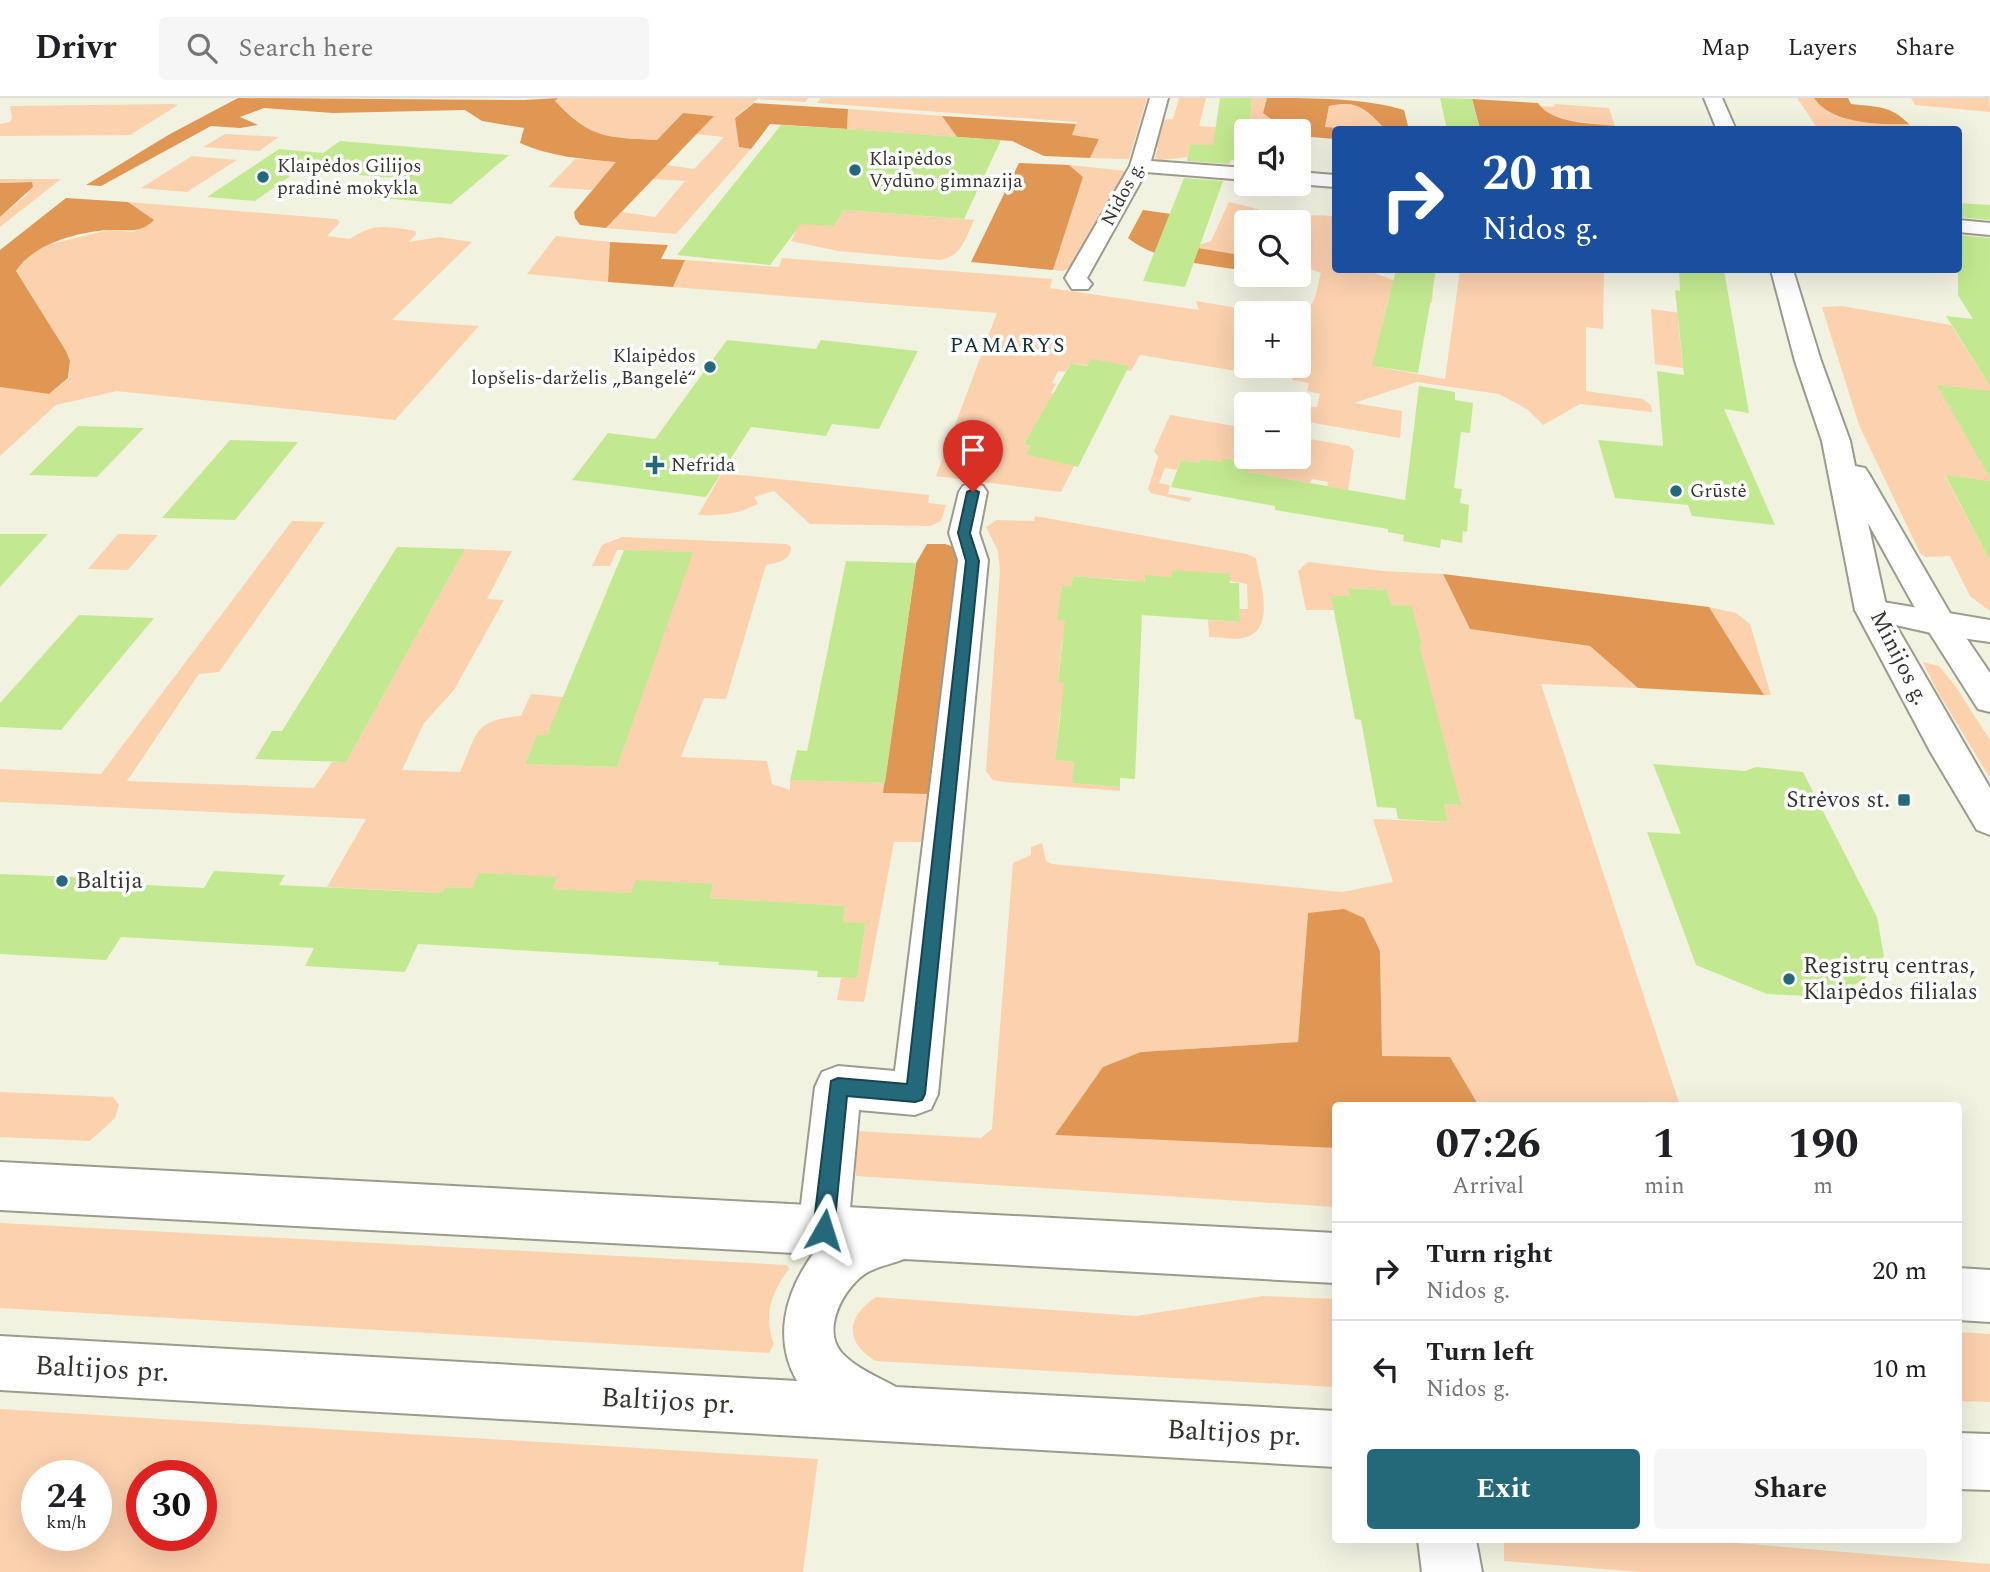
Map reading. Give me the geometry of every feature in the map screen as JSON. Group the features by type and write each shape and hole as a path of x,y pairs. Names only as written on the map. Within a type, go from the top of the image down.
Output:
{"main road":[{"name":"Nidos g.","path":"1080,284 1076,278 1140,166 1159,98"},
{"path":"1713,98 1725,126"},
{"path":"1140,166 1234,173"},
{"path":"1311,179 1332,181"},
{"path":"1962,226 1990,229"},
{"name":"Minijos g.","path":"1783,273 1808,361 1836,441 1871,610 1948,751 1990,820"},
{"name":"Minijos g.","path":"1836,441 1940,624 1990,700"},
{"path":"824,1230 838,1087 915,1094 973,561 964,533 973,492"},
{"path":"1871,610 1990,631"},
{"path":"0,1186 1332,1258"},
{"path":"893,1414 861,1398 822,1370 812,1353 811,1313 823,1281 844,1259 863,1247 912,1234"},
{"path":"1962,1294 1990,1296"},
{"name":"Baltijos pr.","path":"0,1363 1332,1439"},
{"path":"1962,1461 1990,1462"},
{"path":"1447,1543 1451,1572"}],"shaded area":[{"path":"238,98 558,98 555,101 568,114 590,130 613,137 657,140 683,113 714,116 606,228 580,225 574,212 616,162 567,157 532,148 520,143 524,128 482,121 465,110 333,113 264,108 240,117 258,125 240,128 211,126 101,186 86,185 170,134"},
{"path":"558,98 809,98 805,102 758,99 735,117 739,147 751,149 676,234 606,228 622,212 655,217 685,181 653,179 666,165 694,169 724,137 696,134 713,116 683,113 657,140 612,136 591,130 580,123 555,101"},
{"path":"821,98 1147,98 1129,159 1090,158 1099,139 1071,135 1077,122 817,103"},
{"path":"1179,98 1206,98 1199,126 1234,129 1234,147 1190,144 1188,157 1161,160 1155,158 1158,148 1152,147 1161,120 1173,119"},
{"path":"1252,98 1267,98 1263,113 1271,119 1250,119"},
{"path":"1267,98 1301,98 1389,106 1404,110 1408,126 1382,126 1359,107 1346,104 1329,106 1325,127 1332,127 1332,139 1311,137 1311,119 1271,119 1263,113"},
{"path":"1797,98 1814,98 1833,113 1858,121 1911,126 1816,126"},
{"path":"1814,98 1848,98 1851,104 1889,110 1909,124 1871,123 1844,118 1822,107"},
{"path":"1911,98 1989,98 1990,112 1915,105"},
{"path":"1472,99 1538,103 1544,110 1562,119 1615,126 1479,126"},
{"path":"754,103 848,109 847,129 770,124 751,149 739,147 735,118"},
{"path":"1340,103 1363,106 1382,126 1325,127 1329,106"},
{"path":"1555,104 1609,108 1615,126 1563,119 1540,106 1554,107"},
{"path":"178,105 130,135 0,136 0,124 10,122 12,118 10,106"},
{"path":"848,109 942,116 957,137 847,129"},
{"path":"942,116 1076,124 1072,135 1099,139 1090,158 1044,156 1012,141 957,137"},
{"path":"225,134 279,137 259,151 203,147"},
{"path":"192,156 237,160 187,192 141,188"},
{"path":"575,159 617,162 592,190 548,187"},
{"path":"1019,163 1069,165 1083,177 1053,270 971,262"},
{"path":"1069,165 1126,171 1072,267 1063,271 1053,270 1083,177"},
{"path":"0,179 61,179 0,227 0,217 27,195 31,182 0,183"},
{"path":"32,182 33,187 0,217 0,183"},
{"path":"66,198 128,202 154,220 143,228 96,231 57,241 33,253 24,262 16,271 66,351 70,361 68,378 49,394 0,387 0,250"},
{"path":"128,202 337,219 340,222 327,236 350,239 367,230 389,227 415,231 416,234 409,242 439,237 472,242 392,320 479,326 395,420 117,391 56,405 0,456 0,387 49,394 69,378 70,361 66,351 16,271 25,257 47,245 109,230 134,232 153,220"},
{"path":"1229,202 1261,210 1234,210 1234,254 1192,247 1211,241"},
{"path":"844,210 974,220 958,251 939,260 838,251 791,241 800,223 834,226"},
{"path":"1143,210 1171,214 1192,247 1234,254 1234,269 1169,258 1128,238"},
{"path":"1311,215 1332,216 1332,273 1374,273 1393,280 1433,286 1432,303 1389,297 1373,366 1445,379 1460,273 1604,273 1603,329 1586,327 1586,391 1643,399 1651,405 1652,412 1580,404 1543,425 1527,409 1499,394 1417,382 1354,403 1402,411 1400,438 1311,423 1311,406 1317,407 1320,394 1307,391 1309,383 1292,380 1311,378 1311,305 1321,273 1311,269"},
{"path":"556,236 610,242 608,282 527,274"},
{"path":"610,242 668,245 661,259 685,260 673,287 608,282"},
{"path":"782,258 1052,279 1050,288 1199,310 1196,301 1234,307 1234,371 1140,355 1131,371 1071,363 1065,372 1058,371 1052,383 1056,384 1051,393 1055,394 1024,444 1031,446 1027,453 1074,466 1061,492 936,476 997,313 673,287 685,260 779,267"},
{"path":"1842,306 1951,325 1990,386 1990,481 1945,476 1990,561 1990,611 1970,596 1950,556 1925,557 1920,553 1859,425 1822,307"},
{"path":"1651,309 1688,314 1678,322 1683,368 1655,364"},
{"path":"1170,415 1234,426 1234,460 1224,458 1222,462 1201,459 1199,463 1181,460 1177,470 1165,468 1159,483 1170,485 1168,494 1192,498 1189,502 1151,493 1148,489 1158,457 1154,451"},
{"path":"1311,439 1349,446 1354,451 1348,490 1327,487 1328,482 1312,479 1310,483 1248,472 1249,469 1311,469"},
{"path":"722,473 929,495 928,503 946,505 941,521 931,526 810,524 774,491 754,497 758,504 743,510 721,515 698,515"},
{"path":"1035,516 1247,554 1256,558 1264,604 1263,615 1260,626 1254,633 1243,638 1209,637 1208,620 1240,622 1240,609 1248,609 1247,584 1172,571 1172,577 1145,576 1144,590 1128,580 1073,576 1071,586 1062,586 1058,620 1081,622 1062,641 1058,682 1073,683 1060,712 1055,760 1074,762 1073,783 1120,787 1120,791 1005,782 993,780 986,771 1000,571 998,551 986,527 997,520 1034,521"},
{"path":"292,521 325,522 219,672 199,674 127,781 314,788 332,762 346,762 465,549 512,551 487,599 504,600 454,690 424,723 402,770 460,772 479,730 494,721 521,716 531,694 563,697 560,736 537,735 525,764 617,767 692,552 617,550 610,566 592,566 602,545 622,537 786,544 791,547 789,555 779,562 766,565 726,699 704,698 681,757 767,761 772,784 790,790 790,780 885,783 883,793 928,794 924,842 894,842 864,1002 837,1000 841,978 857,978 866,924 843,922 845,906 553,889 557,877 472,888 445,887 434,909 427,892 327,887 366,819 0,802 0,769 101,774"},
{"path":"118,534 158,535 128,570 88,569"},
{"path":"927,544 954,547 959,561 928,794 883,793 916,563"},
{"path":"1308,562 1383,571 1443,574 1470,629 1590,646 1638,688 1541,684 1679,1102 1476,1102 1450,1057 1382,1057 1380,951 1308,913 1298,1042 1141,1052 1055,1135 1332,1148 1332,1207 856,1176 856,1131 981,1138 992,1129 1013,863 1031,855 1031,847 1042,843 1046,861 1052,864 1342,892 1393,882 1373,819 1448,822 1444,804 1460,805 1448,755 1434,754 1408,645 1422,645 1412,607 1391,605 1387,590 1349,588 1350,596 1332,596 1334,610 1306,610 1298,571"},
{"path":"1443,574 1709,607 1764,695 1638,688 1590,646 1470,629"},
{"path":"1709,607 1736,613 1750,624 1771,695 1764,695"},
{"path":"1923,662 1939,666 1990,740 1990,778 1936,689"},
{"path":"1344,909 1364,918 1380,951 1382,1056 1450,1057 1476,1102 1332,1102 1332,1148 1055,1135 1103,1067 1141,1052 1298,1042 1308,913"},
{"path":"0,1092 113,1097 119,1105 115,1118 90,1141 0,1137"},
{"path":"0,1223 787,1265 789,1269 773,1296 769,1324 774,1344 769,1353 0,1308"},
{"path":"1263,1296 1332,1299 1332,1387 876,1361 858,1346 853,1329 859,1313 876,1297 1136,1316"},
{"path":"1962,1332 1990,1334 1990,1402 1962,1401"},
{"path":"0,1409 818,1459 803,1572 0,1572"},
{"path":"1504,1543 1737,1543 1990,1564 1990,1572 1640,1572 1504,1561"}],"building":[{"path":"1220,98 1252,98 1250,119 1234,119 1234,160 1229,164 1187,161 1190,144 1213,145"},
{"path":"1440,98 1472,99 1479,126 1446,126"},
{"path":"781,125 1001,140 964,219 844,210 834,226 801,224 770,265 677,255"},
{"name":"Klaipėdos Gilijos pradinė mokykla","path":"340,141 509,155 451,204 369,197 395,178 299,170 255,201 207,197 279,149 323,153"},
{"path":"1184,178 1223,181 1185,287 1143,281"},
{"path":"1962,203 1990,205 1990,220 1962,217"},
{"path":"1962,235 1990,238 1990,386 1946,316 1973,319 1958,295 1958,273 1962,273"},
{"path":"1395,273 1435,273 1418,373 1372,366"},
{"path":"1679,273 1725,273 1749,413 1724,409 1775,525 1692,516 1688,505 1615,498 1598,440 1663,446 1657,371 1684,375 1675,290 1680,291"},
{"path":"727,340 816,349 821,340 918,351 879,429 832,424 826,436 751,427 706,497 572,480 608,433 655,439"},
{"path":"1091,359 1129,366 1078,467 1026,454 1031,446 1024,444 1071,363 1087,366"},
{"path":"1937,385 1990,391 1990,478"},
{"path":"1419,386 1455,392 1455,400 1473,403 1470,433 1461,432 1454,488 1462,489 1460,503 1469,505 1467,532 1463,531 1462,543 1441,539 1440,548 1403,541 1404,535 1388,532 1388,529 1275,510 1275,506 1171,487 1181,460 1199,463 1201,459 1222,462 1223,458 1234,460 1234,469 1249,469 1248,472 1405,500"},
{"path":"78,426 144,428 97,477 29,475"},
{"path":"230,440 298,442 235,520 162,518"},
{"path":"1945,475 1990,481 1990,561"},
{"path":"0,534 48,534 0,587"},
{"path":"397,547 465,549 346,762 255,759 272,731 282,731"},
{"path":"624,550 693,552 617,767 525,764 537,735 547,735"},
{"path":"846,561 916,563 885,783 790,780 797,750 807,751"},
{"path":"1172,570 1230,574 1230,583 1239,583 1240,622 1142,615 1135,779 1120,778 1120,787 1072,783 1074,762 1055,760 1064,683 1058,682 1065,621 1057,620 1062,586 1071,586 1073,576 1145,582 1145,575 1172,577"},
{"path":"1348,588 1387,590 1391,605 1412,606 1422,645 1419,645 1461,805 1444,804 1448,822 1398,819 1396,808 1377,807 1361,720 1355,719 1331,596 1350,596"},
{"path":"79,615 154,618 61,730 0,727 0,703"},
{"path":"1653,764 1745,771 1756,767 1803,772 1877,917 1884,956 1863,981 1826,997 1767,994 1696,965 1647,832 1681,834"},
{"path":"214,871 285,875 279,885 442,893 445,887 472,888 479,873 557,877 553,889 631,893 636,880 713,884 709,898 845,906 843,922 866,923 857,978 817,977 818,971 718,965 719,962 418,944 405,972 305,966 314,948 121,937 106,960 0,954 0,874 130,879 127,884 204,888"}],"place":[{"name":"Klaipėdos Vydūno gimnazija","path":"855,170"},
{"name":"Klaipėdos Gilijos pradinė mokykla","path":"263,177"},
{"name":"Klaipėdos lopšelis-darželis „Bangelė“","path":"710,367"},
{"name":"Nefrida","path":"655,465"},
{"name":"Grūstė","path":"1676,491"},
{"name":"Strėvos st.","path":"1904,800"},
{"name":"Baltija","path":"62,881"},
{"name":"Registrų centras, Klaipėdos filialas","path":"1789,979"}],"district":[{"name":"PAMARYS","path":"1008,346"}],"route":[{"path":"824,1230 838,1087 915,1094 973,561 964,533 973,492"}]}
